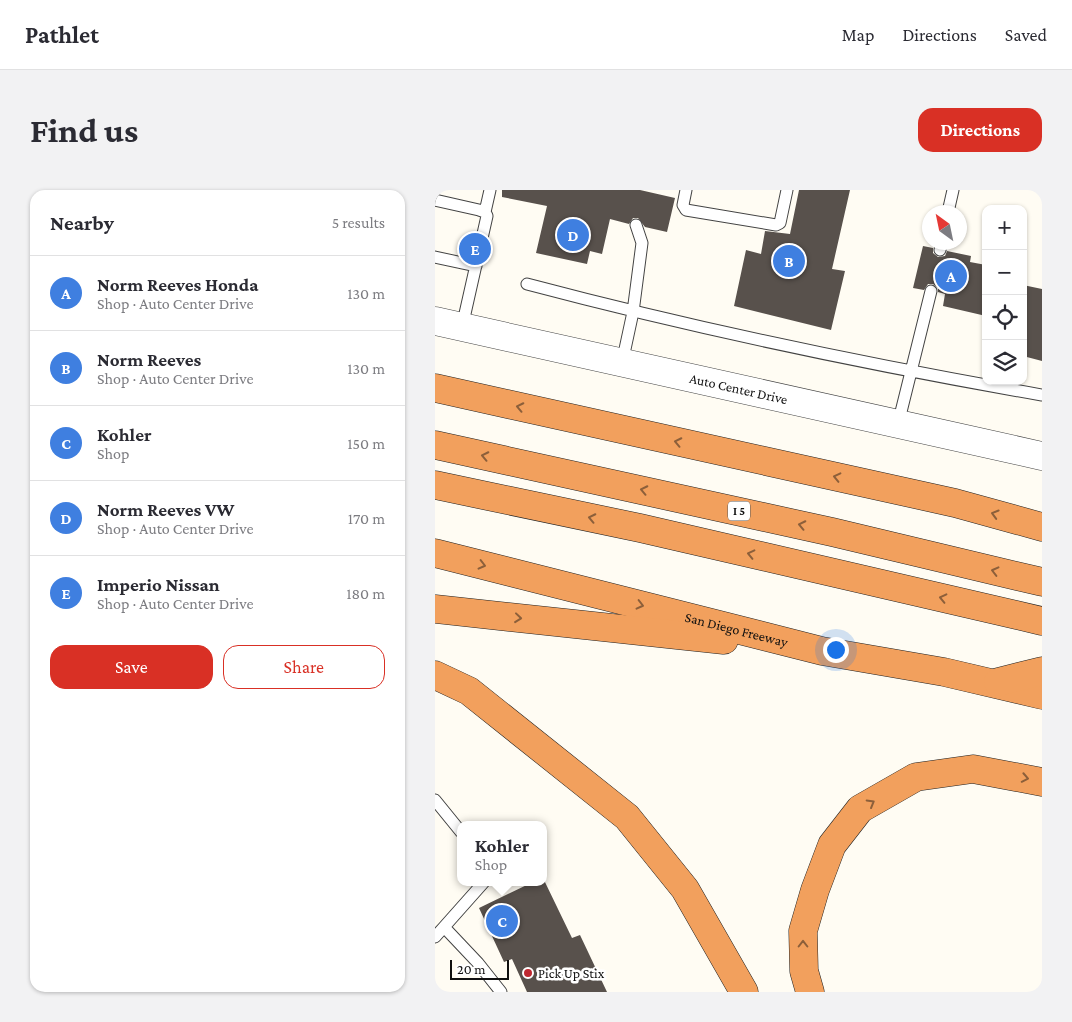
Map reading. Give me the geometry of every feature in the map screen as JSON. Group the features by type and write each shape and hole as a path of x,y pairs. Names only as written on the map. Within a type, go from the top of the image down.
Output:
{"highway":[{"path":"435,388 945,501 1042,528"},
{"name":"I 5","path":"435,445 832,532 1042,582"},
{"path":"435,485 640,528 1042,621"},
{"name":"San Diego Freeway","path":"435,553 822,651 944,672 1042,695"},
{"path":"435,609 822,651"},
{"path":"991,683 1042,671"},
{"path":"435,675 469,691 627,817 685,889 744,992"},
{"path":"810,992 804,972 803,931 815,890 832,845 860,809 916,777 973,769 1042,782"}],"street":[{"name":"Auto Center Drive","path":"435,321 1042,456"}],"lane":[{"path":"462,327 487,216 485,212 490,190"},
{"path":"686,190 683,205 686,210 776,225 780,223 787,190"},
{"path":"950,205 953,190"},
{"path":"435,200 485,212"},
{"path":"622,363 633,312 642,243 636,226"},
{"path":"435,257 476,266"},
{"path":"527,284 633,312 912,372 1042,395"},
{"path":"898,424 931,291"},
{"path":"435,800 457,827"},
{"path":"435,937 481,886"},
{"path":"445,927 478,963 501,992"}],"building":[{"path":"502,190 640,190 675,198 667,232 645,227 638,218 633,218 629,224 610,219 602,254 590,251 587,264 536,253 547,206 502,197"},
{"path":"799,190 850,190 832,269 845,271 831,330 734,306 746,250 761,254 765,231 790,234"},
{"path":"922,250 933,250 933,253 938,257 945,256 947,251 971,256 970,262 982,264 982,315 943,306 945,294 938,292 938,288 933,284 928,284 924,290 913,288"},
{"path":"1027,286 1042,289 1042,361 1027,357"},
{"path":"525,886 547,886 572,938 580,935 607,992 527,992 512,959 504,962 479,908"}],"place":[{"name":"Norm Reeves VW","path":"573,235"},
{"name":"Imperio Nissan","path":"475,249"},
{"name":"Norm Reeves","path":"789,261"},
{"name":"Norm Reeves Honda","path":"951,276"},
{"name":"Kohler","path":"502,921"},
{"name":"Pick Up Stix","path":"528,973"}]}
